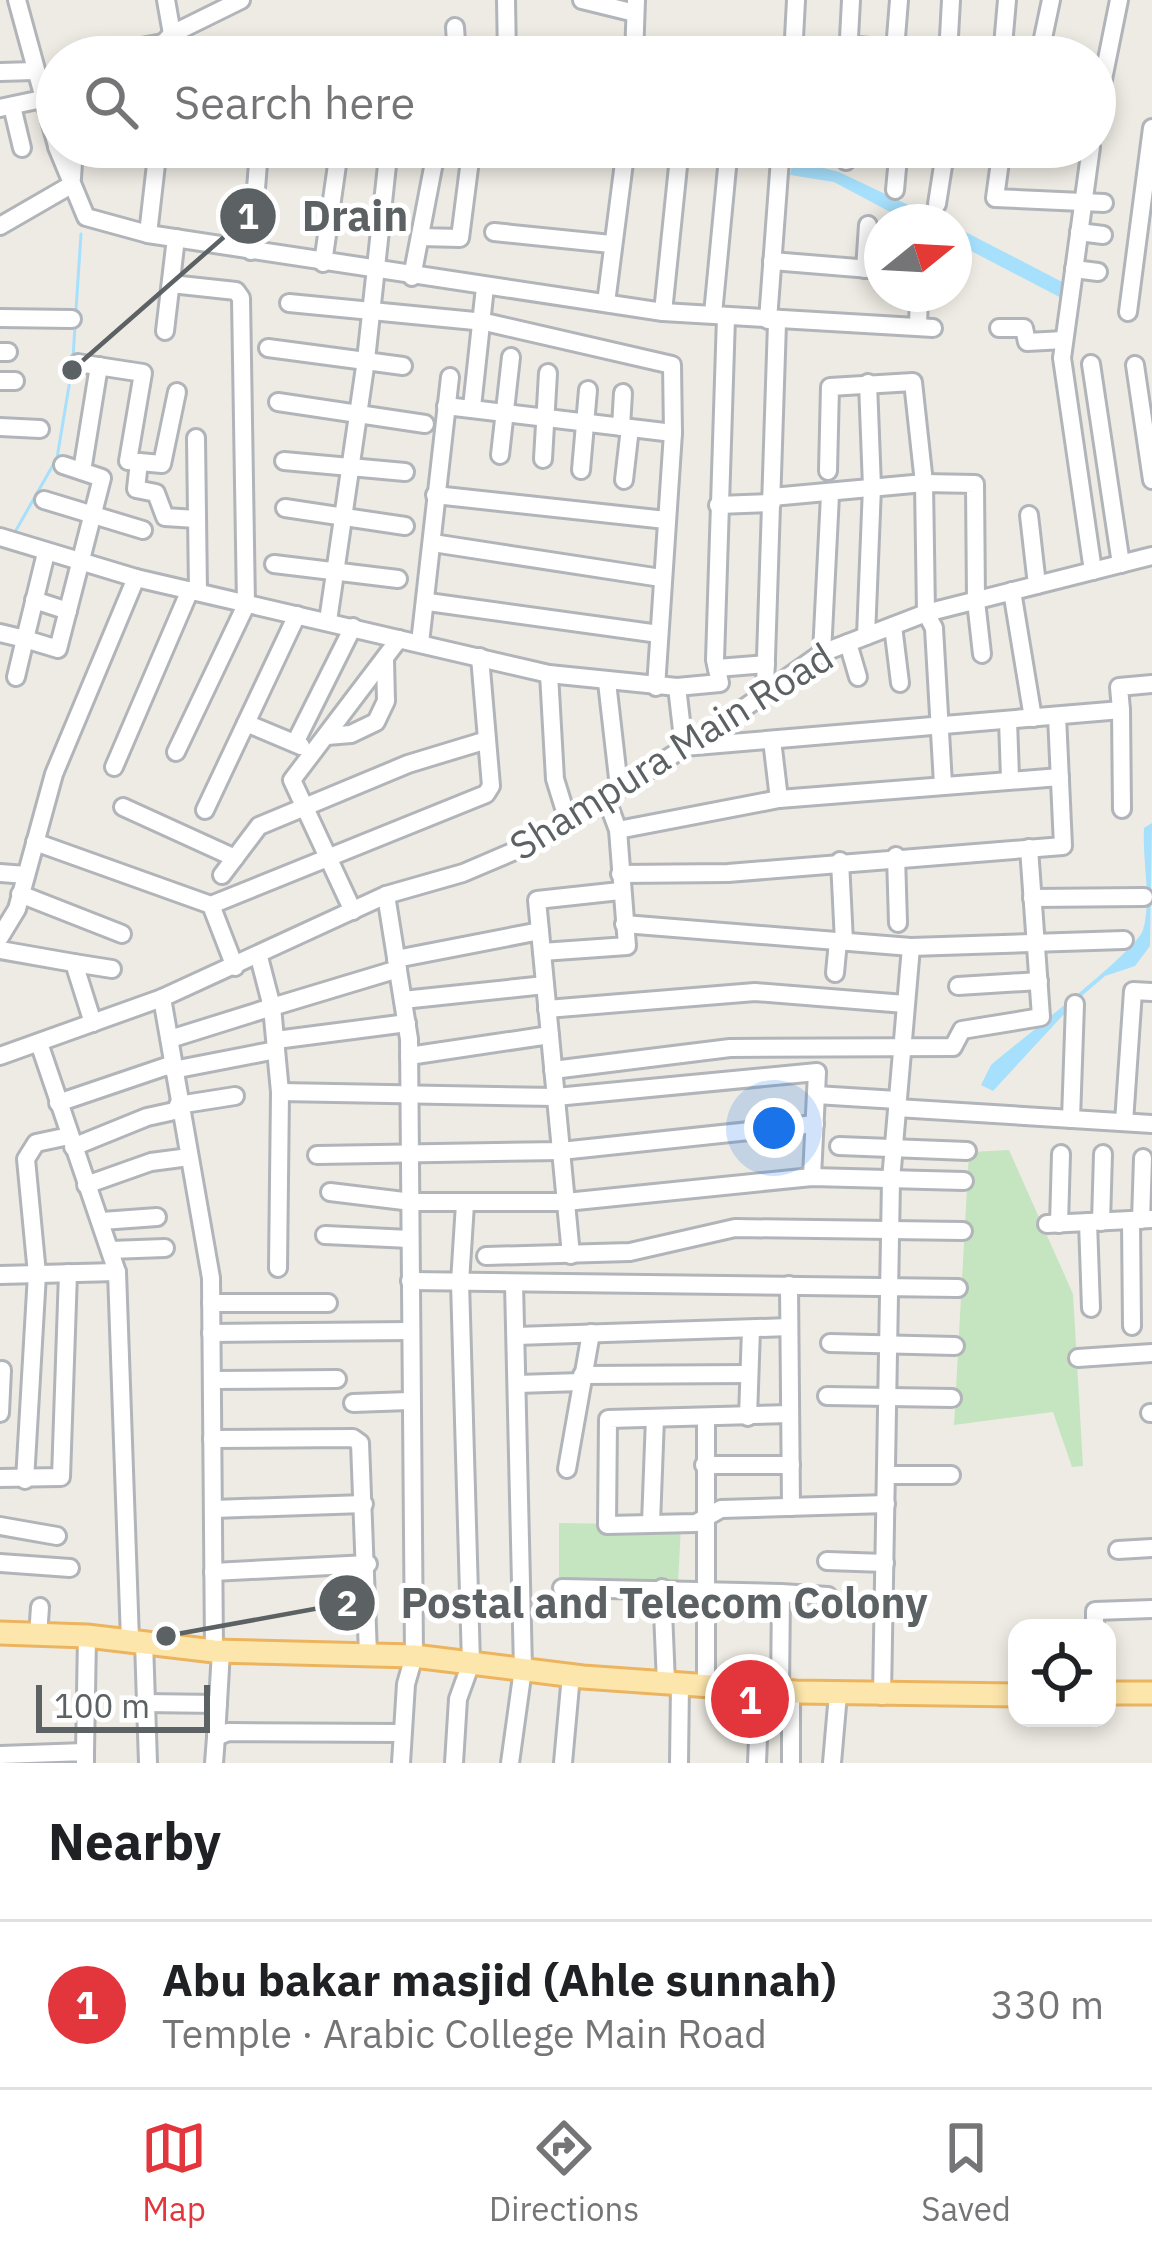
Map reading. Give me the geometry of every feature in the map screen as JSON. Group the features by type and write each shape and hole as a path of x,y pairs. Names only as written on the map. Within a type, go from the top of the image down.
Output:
{"main road":[{"path":"0,1633 87,1636 217,1651 414,1656 571,1675 777,1691 1008,1694"},
{"path":"1116,1693 1152,1693"}],"street":[{"path":"17,0 36,78"},
{"path":"166,0 168,36"},
{"path":"172,36 241,0"},
{"path":"506,0 507,36"},
{"path":"582,0 635,8"},
{"path":"795,36 796,0"},
{"path":"849,36 851,0"},
{"path":"899,0 902,36"},
{"path":"951,0 955,36"},
{"path":"1004,36 1007,0"},
{"path":"1043,36 1051,0"},
{"path":"1108,36 1119,0"},
{"path":"455,27 456,36"},
{"path":"0,72 34,71"},
{"path":"22,148 6,107 36,100"},
{"path":"1128,312 1152,128"},
{"path":"65,168 86,217 148,234 664,312 773,322 926,327 923,312"},
{"path":"71,185 72,168"},
{"path":"148,234 156,168"},
{"path":"251,251 258,168"},
{"path":"323,263 334,168"},
{"path":"328,621 366,361 386,168"},
{"path":"412,277 433,168"},
{"path":"420,237 460,238 469,168"},
{"path":"606,303 618,168"},
{"path":"664,312 678,168"},
{"path":"6,539 136,578 549,674 656,687 720,682 719,315 729,168"},
{"path":"765,688 772,500 772,262 779,168"},
{"path":"895,190 897,168"},
{"path":"937,204 943,168"},
{"path":"999,168 995,198 1104,203"},
{"path":"1088,168 1064,340 1076,471 1094,571"},
{"path":"0,226 71,185"},
{"path":"494,232 611,244"},
{"path":"1079,232 1103,236"},
{"path":"166,332 176,238"},
{"path":"772,262 864,268"},
{"path":"1074,269 1098,272"},
{"path":"171,284 236,291 241,298 246,605 176,752"},
{"path":"472,407 485,322 484,287"},
{"path":"289,303 485,322 672,365 673,433 656,687"},
{"path":"0,318 72,319"},
{"path":"999,328 1024,328 1027,343 1064,340"},
{"path":"268,348 403,366"},
{"path":"500,455 512,357"},
{"path":"78,363 143,373 128,460 162,464 177,392"},
{"path":"1091,364 1121,564"},
{"path":"1135,365 1152,480"},
{"path":"82,471 99,366"},
{"path":"543,459 548,373"},
{"path":"420,643 450,377"},
{"path":"828,471 830,387 914,382 924,483 926,613 934,628 944,784"},
{"path":"858,676 857,639 872,488 868,383"},
{"path":"581,470 588,390"},
{"path":"622,393 624,480"},
{"path":"278,402 424,424"},
{"path":"446,406 673,433"},
{"path":"0,427 40,429"},
{"path":"114,767 194,591 196,438"},
{"path":"140,461 136,490 155,493 165,518 196,519"},
{"path":"284,461 405,472"},
{"path":"0,633 58,649 101,478 63,465"},
{"path":"718,505 924,483 977,488 976,601 982,654"},
{"path":"435,495 666,520"},
{"path":"822,652 830,495"},
{"path":"44,500 143,530"},
{"path":"285,508 405,526"},
{"path":"1029,515 1037,585"},
{"path":"433,543 661,578"},
{"path":"16,676 46,553"},
{"name":"Shampura Main Road","path":"0,1056 162,998 386,895 463,873 536,842 822,652 926,613 1152,556"},
{"path":"274,564 398,579"},
{"path":"0,937 20,894 54,774 136,578"},
{"path":"1012,591 1034,718"},
{"path":"34,600 68,610"},
{"path":"428,602 659,634"},
{"path":"206,810 297,615"},
{"path":"893,626 900,682"},
{"path":"295,743 353,627"},
{"path":"353,911 292,780 399,639"},
{"path":"35,842 211,905 486,794 491,785 480,657"},
{"path":"246,723 295,743 321,744 376,722 386,701 385,659"},
{"path":"717,668 766,664"},
{"path":"549,674 555,779 568,821"},
{"path":"542,952 627,946 612,791 608,682"},
{"path":"1122,809 1119,687 1152,684"},
{"path":"677,687 684,747 1120,710"},
{"path":"571,1255 537,901 620,883 896,856 1063,846 1057,716"},
{"path":"1008,720 1010,778"},
{"path":"222,875 259,826 408,764 487,740"},
{"path":"772,740 779,799"},
{"path":"618,830 779,799 1060,777"},
{"path":"123,807 235,858"},
{"path":"553,1070 730,1048 953,1047 962,1030 1041,1017 1029,848"},
{"path":"896,856 898,923"},
{"path":"835,973 841,942 840,861"},
{"path":"0,873 26,875"},
{"path":"20,894 122,934"},
{"path":"386,895 407,1023 412,1202 409,1401 414,1656 400,1733 401,1763"},
{"path":"1032,898 1144,896"},
{"path":"211,905 235,967"},
{"path":"625,924 911,947 1124,940"},
{"path":"170,1040 397,964 540,931"},
{"path":"883,1696 891,1180 911,947"},
{"path":"0,950 112,969"},
{"path":"259,957 272,1007 280,1092 278,1268"},
{"path":"74,963 92,1023"},
{"path":"958,986 1039,981"},
{"path":"403,1000 545,985"},
{"path":"1124,1122 1133,991 1152,992"},
{"path":"548,1009 755,992 904,1004"},
{"path":"162,998 178,1108 195,1160 211,1303 218,1704 214,1763"},
{"path":"1071,1119 1075,1004"},
{"path":"58,1103 173,1067 407,1023"},
{"path":"409,1055 550,1035"},
{"path":"39,1043 116,1272 148,1763"},
{"path":"280,1092 556,1097 817,1072 812,1177"},
{"path":"816,1095 1152,1124"},
{"path":"25,1480 37,1274 26,1159 36,1143 71,1142 178,1108 235,1096"},
{"path":"317,1155 561,1151 814,1124"},
{"path":"839,1147 967,1151"},
{"path":"1061,1154 1053,1224 1141,1220"},
{"path":"1091,1308 1103,1154"},
{"path":"1132,1326 1143,1159"},
{"path":"86,1185 151,1162 195,1160"},
{"path":"330,1192 465,1204 566,1202 812,1177 964,1180"},
{"path":"454,1763 458,1699 471,1663 460,1282 465,1204"},
{"path":"101,1221 157,1216"},
{"path":"486,1256 630,1252 735,1228 963,1231"},
{"path":"325,1234 410,1239"},
{"path":"110,1250 165,1248"},
{"path":"0,1275 116,1272"},
{"path":"0,1478 65,1482 68,1273"},
{"path":"410,1281 958,1288"},
{"path":"510,1763 523,1670 514,1284"},
{"path":"789,1286 791,1507"},
{"path":"211,1303 328,1303"},
{"path":"515,1336 789,1327"},
{"path":"748,1417 751,1329"},
{"path":"211,1333 410,1331"},
{"path":"567,1469 591,1333"},
{"path":"830,1343 956,1346"},
{"path":"1078,1358 1152,1353"},
{"path":"2,1370 0,1411 29,1413"},
{"path":"517,1384 749,1373"},
{"path":"212,1380 337,1379"},
{"path":"827,1396 952,1398"},
{"path":"353,1403 409,1401"},
{"path":"574,1416 790,1414"},
{"path":"651,1522 655,1418"},
{"path":"706,1418 706,1685"},
{"path":"608,1419 607,1525 704,1521 721,1509 886,1504"},
{"path":"212,1439 353,1438 360,1443 368,1654"},
{"path":"704,1466 790,1465"},
{"path":"886,1475 951,1475"},
{"path":"213,1509 364,1504"},
{"path":"0,1526 57,1536"},
{"path":"1118,1550 1152,1548"},
{"path":"827,1561 885,1563"},
{"path":"0,1563 70,1568"},
{"path":"213,1571 368,1564"},
{"path":"562,1588 827,1596"},
{"path":"662,1588 679,1763"},
{"path":"757,1763 777,1691 781,1593"},
{"path":"38,1636 40,1607"},
{"path":"1095,1619 1095,1611 1152,1609"},
{"path":"12,1758 85,1758 87,1636"},
{"path":"563,1763 571,1675"},
{"path":"777,1691 791,1763"},
{"path":"832,1763 838,1694"},
{"path":"143,1702 218,1704"},
{"path":"216,1737 228,1732 400,1733"}],"green space":[{"path":"1009,1150 1073,1294 1083,1466 1072,1467 1053,1412 954,1425 969,1152"},
{"path":"559,1523 681,1525 678,1584 559,1582"}],"water":[{"path":"791,168 839,172 906,204 875,204 834,182 790,175"},
{"path":"972,235 1068,285 1067,301 972,251"},
{"path":"1152,823 1150,946 1135,966 1105,976 1077,1000 993,1091 981,1085 991,1065 1098,977 1143,930 1147,905 1144,828"}],"waterway":[{"path":"76,310 81,234"},
{"path":"73,358 75,326"},
{"path":"15,532 57,458 72,368"}],"place":[{"name":"Drain","path":"72,370"},
{"name":"Postal and Telecom Colony","path":"166,1636"},
{"name":"Abu bakar masjid (Ahle sunnah)","path":"750,1699"}]}
